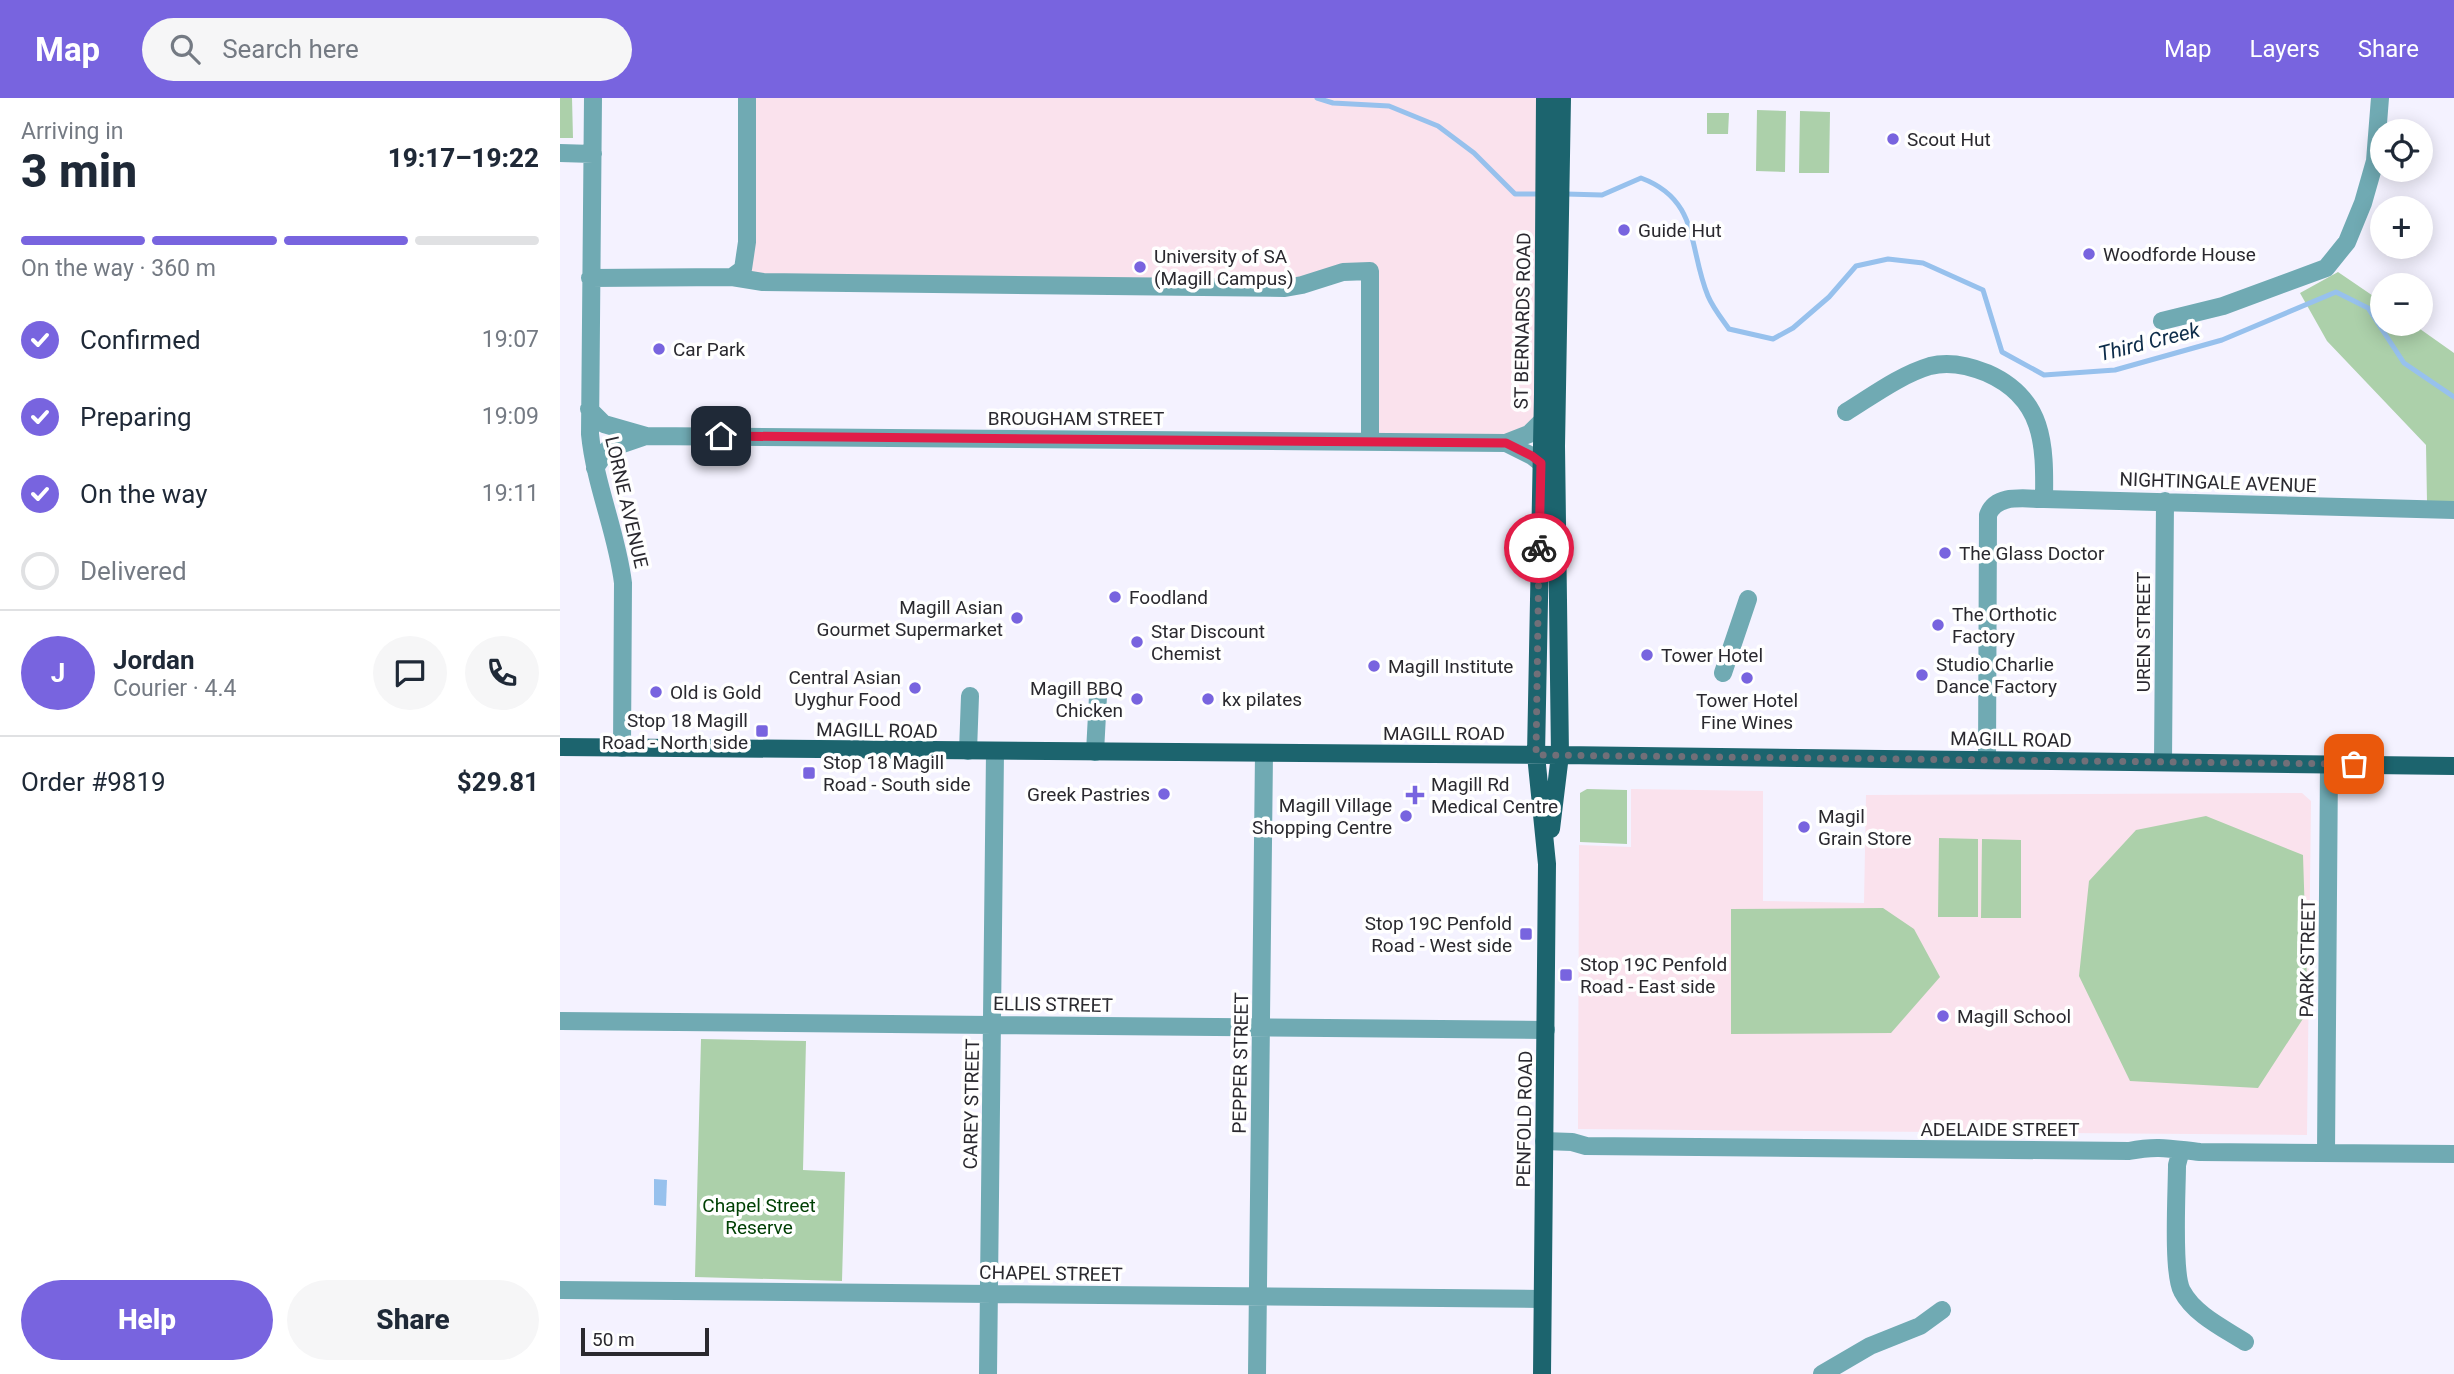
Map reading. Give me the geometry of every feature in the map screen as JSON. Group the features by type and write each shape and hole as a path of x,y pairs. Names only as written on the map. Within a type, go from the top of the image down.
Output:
{"main road":[{"name":"ST BERNARDS ROAD","path":"1545,98 1553,144"},
{"name":"ST BERNARDS ROAD","path":"1536,755 1542,421 1552,168 1553,144 1562,98"},
{"name":"ST BERNARDS ROAD","path":"1552,168 1560,755"},
{"name":"MAGILL ROAD","path":"560,747 2454,766"},
{"name":"PENFOLD ROAD","path":"1536,755 1547,864 1542,1374"},
{"name":"PENFOLD ROAD","path":"1547,864 1560,755"}],"street":[{"name":"LORNE AVENUE","path":"593,98 590,434 595,468 621,564 623,583 622,748"},
{"path":"732,277 742,250 746,98"},
{"path":"2162,321 2223,306 2326,268 2347,242 2363,203 2375,161 2380,98"},
{"path":"560,153 593,154"},
{"path":"590,278 732,277 763,282 1274,289 1302,285 1343,272 1370,271 1370,440"},
{"path":"1846,412 1886,387 1931,366 1967,365 2004,381 2024,398 2036,419 2045,457 2044,499"},
{"name":"BROUGHAM STREET","path":"589,409 604,425 646,436 1506,443 1529,434 1542,421"},
{"name":"BROUGHAM STREET","path":"595,468 614,445 646,436"},
{"name":"BROUGHAM STREET","path":"1506,443 1541,463"},
{"name":"NIGHTINGALE AVENUE","path":"1987,760 1988,515 1991,508 2008,499 2044,499 2454,510"},
{"name":"UREN STREET","path":"2163,762 2165,502"},
{"path":"1723,673 1748,599"},
{"path":"968,751 970,696"},
{"path":"1095,752 1098,696"},
{"name":"CAREY STREET","path":"988,1374 995,752"},
{"name":"PEPPER STREET","path":"1257,1374 1264,753"},
{"name":"PARK STREET","path":"2326,1153 2329,764"},
{"name":"ELLIS STREET","path":"560,1021 1546,1030"},
{"name":"ADELAIDE STREET","path":"1544,1141 1572,1142 1586,1146 1678,1148 2129,1151 2150,1146 2168,1146 2181,1150 2454,1154"},
{"path":"2181,1150 2178,1165 2177,1269 2180,1289 2194,1307 2245,1342"},
{"name":"CHAPEL STREET","path":"560,1290 1542,1299"},
{"path":"1822,1374 1870,1346 1920,1326 1942,1310"}],"shaded area":[{"name":"University of SA (Magill Campus)","path":"745,98 1545,98 1543,394 1529,434 1370,440 1370,271 1302,285 763,282 739,263"},
{"name":"Magill School","path":"1631,789 1763,791 1763,901 1864,903 1866,795 2302,793 2311,801 2307,1135 1578,1129 1579,845 1631,847"}],"green space":[{"path":"560,98 572,98 573,138 560,138"},
{"path":"1757,110 1786,111 1785,172 1756,171"},
{"path":"1800,111 1830,112 1829,173 1799,173"},
{"path":"1707,113 1729,113 1728,134 1707,134"},
{"path":"2338,272 2370,294 2370,336 2430,336 2454,353 2454,502 2427,502 2426,445 2327,341 2300,293"},
{"path":"1587,789 1627,790 1627,844 1580,842 1580,793"},
{"path":"2206,816 2303,855 2308,1011 2258,1088 2130,1081 2079,976 2089,881 2136,830"},
{"path":"1939,838 1978,839 1978,917 1938,917"},
{"path":"1982,839 2021,840 2021,918 1981,918"},
{"path":"1883,908 1914,929 1940,977 1891,1033 1731,1034 1731,909"},
{"name":"Chapel Street Reserve","path":"701,1039 806,1041 803,1170 845,1172 842,1281 695,1277"}],"water":[{"path":"654,1179 667,1180 666,1206 654,1205"}],"waterway":[{"name":"Third Creek","path":"1317,98 1333,103 1389,106 1438,126 1474,153 1515,194 1540,194"},
{"name":"Third Creek","path":"1566,194 1602,195 1641,178 1660,187 1674,199 1683,212 1708,296 1729,329 1773,339 1793,328 1829,297 1856,266 1888,259 1923,263 1983,290 2002,352 2044,375 2115,370 2222,340 2336,292 2368,308 2404,363 2454,397"}],"way so far":[{"path":"1539,548 1536,755 2354,764"}],"place":[{"name":"Scout Hut","path":"1893,139"},
{"name":"Guide Hut","path":"1624,230"},
{"name":"Woodforde House","path":"2089,254"},
{"name":"University of SA (Magill Campus)","path":"1140,267"},
{"name":"Car Park","path":"659,349"},
{"name":"The Glass Doctor","path":"1945,553"},
{"name":"Foodland","path":"1115,597"},
{"name":"Magill Asian Gourmet Supermarket","path":"1017,618"},
{"name":"The Orthotic Factory","path":"1938,625"},
{"name":"Star Discount Chemist","path":"1137,642"},
{"name":"Tower Hotel","path":"1647,655"},
{"name":"Magill Institute","path":"1374,666"},
{"name":"Studio Charlie Dance Factory","path":"1922,675"},
{"name":"Tower Hotel Fine Wines","path":"1747,678"},
{"name":"Central Asian Uyghur Food","path":"915,688"},
{"name":"Old is Gold","path":"656,692"},
{"name":"Magill BBQ Chicken","path":"1137,699"},
{"name":"kx pilates","path":"1208,699"},
{"name":"Stop 18 Magill Road - North side","path":"762,731"},
{"name":"Stop 18 Magill Road - South side","path":"809,773"},
{"name":"Greek Pastries","path":"1164,794"},
{"name":"Magill Rd Medical Centre","path":"1415,795"},
{"name":"Magill Village Shopping Centre","path":"1406,816"},
{"name":"Magil Grain Store","path":"1804,827"},
{"name":"Stop 19C Penfold Road - West side","path":"1526,934"},
{"name":"Stop 19C Penfold Road - East side","path":"1566,975"},
{"name":"Magill School","path":"1943,1016"}],"route":[{"path":"721,436 1506,443 1541,463 1539,548"}]}
